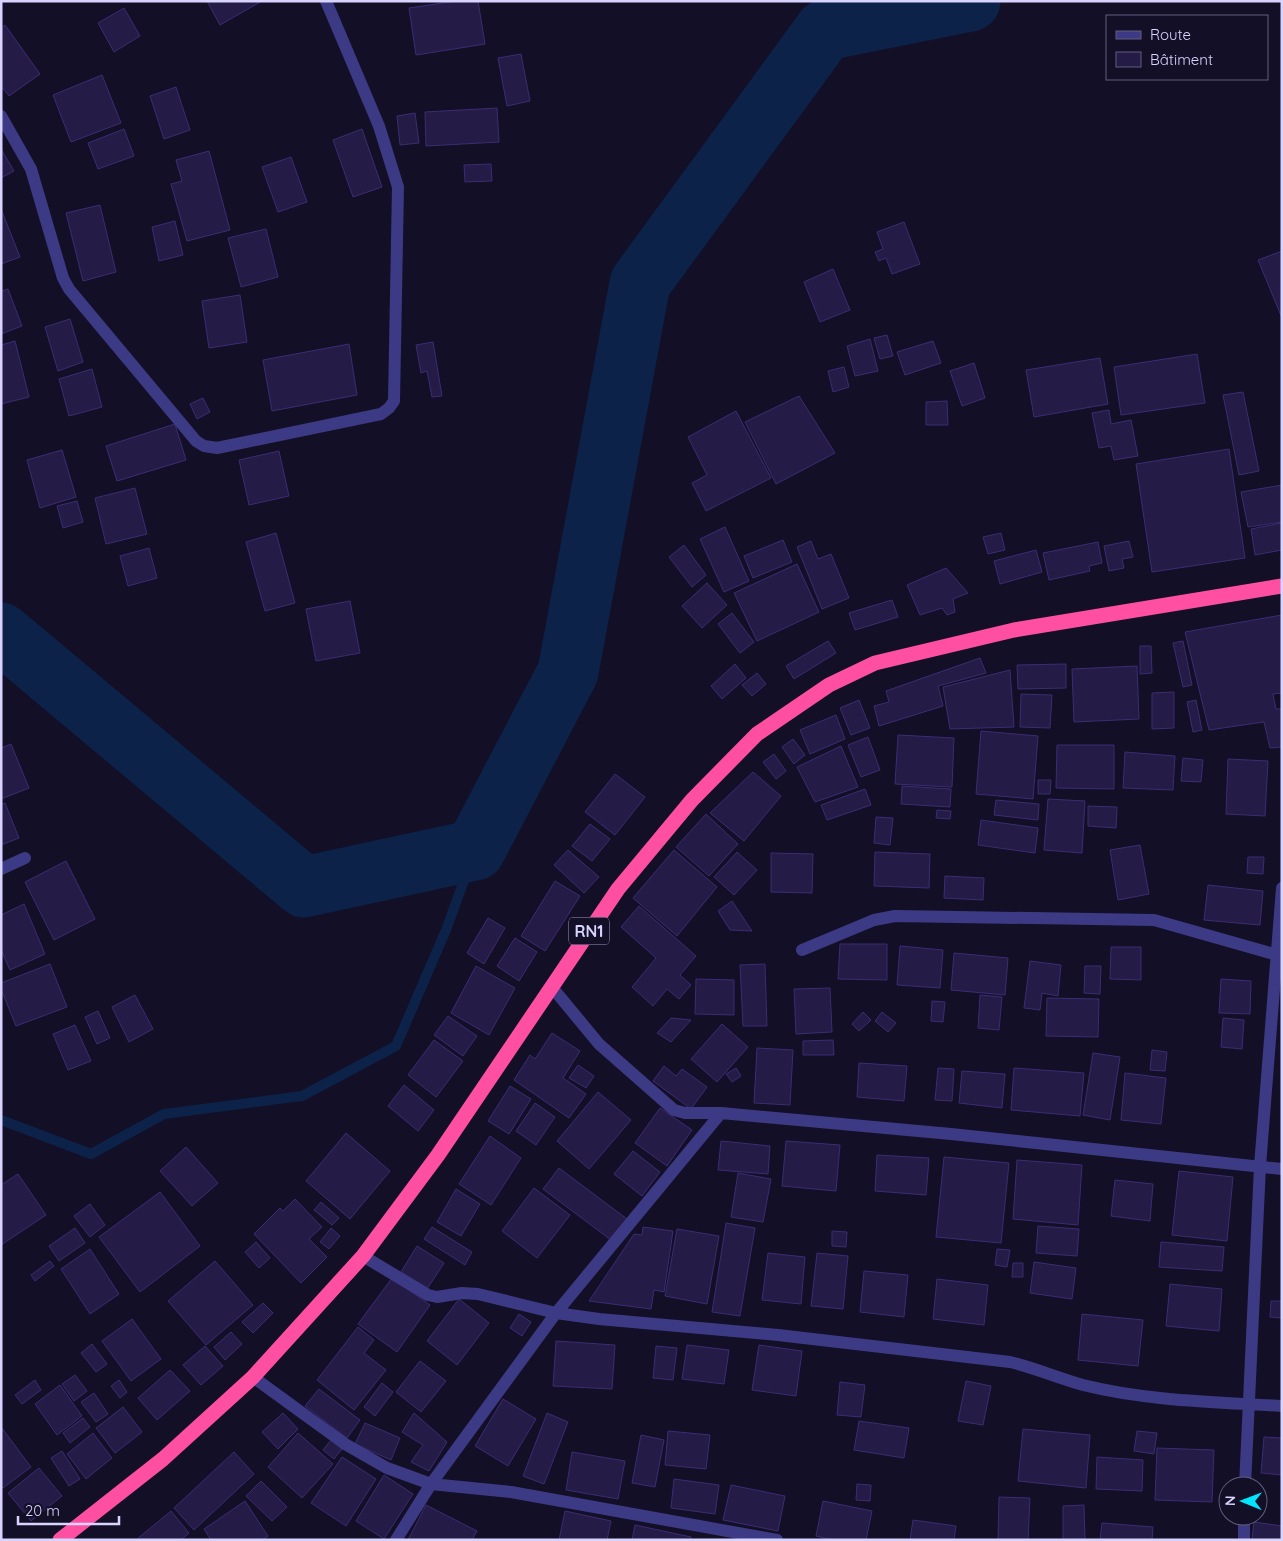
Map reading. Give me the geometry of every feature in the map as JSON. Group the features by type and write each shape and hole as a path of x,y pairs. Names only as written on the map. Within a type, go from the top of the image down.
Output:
{"highway":[{"name":"RN1","path":"60,1540 163,1459 253,1377 363,1256 438,1155 618,890 692,800 757,734 829,685 875,663 1014,630 1282,586"}],"street":[{"path":"1,116 31,169 63,278 69,289 196,441 204,446 217,448 381,414 394,401 400,202 398,188 379,126 326,1"},
{"path":"1,869 25,858"},
{"path":"1245,1476 1247,1404 1260,1166 1282,888"},
{"path":"802,950 874,920 895,916 1154,920 1278,955"},
{"path":"551,986 599,1044 674,1110 685,1113 721,1113 950,1134 1260,1166 1282,1170"},
{"path":"396,1540 431,1484 556,1313 721,1113"},
{"path":"363,1256 428,1295 437,1297 462,1293 478,1294 556,1313 599,1319 778,1335 1010,1362 1082,1384 1110,1390 1180,1400 1282,1406"},
{"path":"253,1377 345,1444 387,1468 431,1484 511,1492 777,1540"},
{"path":"1244,1526 1244,1540"}],"building":[{"path":"207,1 262,1 220,25"},
{"path":"456,1 478,1 485,44 416,55 409,8"},
{"path":"124,8 140,36 114,52 98,23"},
{"path":"5,25 40,74 9,96 1,86 1,28"},
{"path":"521,54 530,101 507,106 498,58"},
{"path":"102,75 121,123 71,142 53,95"},
{"path":"176,87 190,130 164,139 150,96"},
{"path":"497,108 499,142 426,146 425,112"},
{"path":"415,113 419,143 400,145 397,116"},
{"path":"124,129 134,156 98,169 88,143"},
{"path":"362,129 382,187 353,197 333,140"},
{"path":"1,149 14,171 1,178"},
{"path":"209,151 230,230 187,241 171,184 182,181 176,160"},
{"path":"291,157 307,202 278,212 262,167"},
{"path":"491,164 492,181 465,182 464,165"},
{"path":"100,205 116,272 83,281 66,213"},
{"path":"1,209 20,257 1,264"},
{"path":"175,221 183,255 159,261 152,227"},
{"path":"904,222 920,264 892,274 886,258 879,261 875,252 883,249 877,232"},
{"path":"266,229 278,277 241,287 228,238"},
{"path":"1282,251 1282,318 1258,260"},
{"path":"833,269 850,310 820,322 804,282"},
{"path":"8,289 22,326 1,334 1,291"},
{"path":"240,295 247,342 209,348 202,301"},
{"path":"70,319 83,362 58,371 45,327"},
{"path":"887,335 893,356 880,359 874,338"},
{"path":"870,339 878,371 855,376 847,346"},
{"path":"15,341 29,397 1,404 1,345"},
{"path":"933,341 941,363 905,375 897,352"},
{"path":"433,342 442,396 432,397 427,371 421,373 416,345"},
{"path":"349,344 357,395 272,411 263,360"},
{"path":"1197,354 1205,403 1121,415 1114,367"},
{"path":"1100,358 1108,404 1034,417 1026,370"},
{"path":"974,363 985,398 962,406 950,371"},
{"path":"844,367 849,387 833,392 828,371"},
{"path":"92,369 102,407 69,416 59,379"},
{"path":"1243,392 1259,471 1239,475 1223,395"},
{"path":"799,396 835,453 776,484 745,422"},
{"path":"203,398 210,412 197,419 190,404"},
{"path":"947,401 948,425 926,425 926,402"},
{"path":"1109,410 1111,424 1131,420 1138,456 1114,460 1111,446 1099,448 1092,413"},
{"path":"736,411 771,478 706,511 692,483 707,475 688,437"},
{"path":"175,424 186,460 117,481 106,446"},
{"path":"1229,449 1245,558 1152,572 1136,464"},
{"path":"62,450 76,497 40,508 27,460"},
{"path":"279,451 289,496 249,505 239,460"},
{"path":"1282,485 1282,522 1248,527 1241,492"},
{"path":"135,488 147,534 106,544 95,498"},
{"path":"77,501 83,522 63,528 57,506"},
{"path":"1282,523 1282,550 1255,555 1251,529"},
{"path":"725,527 749,581 724,592 700,539"},
{"path":"276,533 295,603 265,611 246,542"},
{"path":"1001,533 1005,550 988,554 983,537"},
{"path":"783,540 792,562 753,578 744,556"},
{"path":"811,541 818,559 831,554 849,598 822,609 797,547"},
{"path":"1129,541 1133,557 1122,559 1124,568 1109,571 1104,546"},
{"path":"1098,542 1102,563 1089,566 1090,571 1049,580 1043,553"},
{"path":"684,545 706,575 692,587 669,557"},
{"path":"149,548 157,578 128,586 120,556"},
{"path":"1036,550 1042,572 1000,584 994,561"},
{"path":"797,564 819,612 757,641 734,593"},
{"path":"946,568 968,593 953,599 955,612 947,615 942,608 920,615 907,585"},
{"path":"707,583 727,605 702,628 682,606"},
{"path":"892,600 898,617 855,630 849,613"},
{"path":"350,601 360,653 316,661 306,609"},
{"path":"732,613 754,642 740,653 718,624"},
{"path":"1282,615 1282,693 1273,694 1276,709 1282,709 1282,747 1270,748 1264,722 1209,730 1185,632"},
{"path":"828,641 836,653 794,679 786,666"},
{"path":"1183,641 1192,685 1183,687 1173,643"},
{"path":"1140,646 1151,646 1152,673 1140,674"},
{"path":"980,658 986,673 938,686 943,706 879,726 874,706 889,702 886,691"},
{"path":"735,664 746,678 722,699 711,686"},
{"path":"1066,664 1066,688 1018,689 1017,665"},
{"path":"1137,666 1139,719 1074,722 1072,669"},
{"path":"1010,670 1014,727 950,729 943,687"},
{"path":"757,673 766,684 752,696 742,685"},
{"path":"1174,692 1174,728 1152,729 1152,693"},
{"path":"1021,694 1052,695 1050,728 1020,727"},
{"path":"859,700 870,728 851,735 840,708"},
{"path":"1196,700 1202,730 1193,732 1187,702"},
{"path":"836,715 845,739 810,754 800,730"},
{"path":"981,731 1038,736 1033,799 976,794"},
{"path":"898,735 954,738 952,787 895,784"},
{"path":"868,737 880,770 861,777 848,745"},
{"path":"793,739 805,755 794,764 782,747"},
{"path":"11,744 29,788 1,799 1,748"},
{"path":"1057,745 1114,745 1114,789 1056,788"},
{"path":"841,746 858,787 815,802 797,767"},
{"path":"1125,752 1175,756 1173,790 1123,788"},
{"path":"774,754 786,771 776,779 763,762"},
{"path":"1183,758 1203,760 1201,782 1181,781"},
{"path":"1228,759 1268,761 1265,816 1226,814"},
{"path":"753,772 781,796 744,841 710,813"},
{"path":"615,774 645,797 615,835 585,812"},
{"path":"1038,780 1051,780 1050,794 1038,794"},
{"path":"902,786 951,789 950,807 901,804"},
{"path":"865,789 871,805 827,820 821,805"},
{"path":"1048,799 1085,801 1082,853 1044,850"},
{"path":"996,800 1039,804 1038,820 994,815"},
{"path":"5,803 19,838 1,845 1,804"},
{"path":"1088,806 1117,807 1116,828 1088,826"},
{"path":"937,810 951,811 950,819 936,818"},
{"path":"706,814 738,844 709,876 676,847"},
{"path":"876,817 893,818 890,845 874,843"},
{"path":"981,820 1038,828 1035,853 978,845"},
{"path":"590,824 610,839 592,861 572,846"},
{"path":"1140,845 1149,894 1118,900 1110,850"},
{"path":"568,850 599,877 584,893 554,865"},
{"path":"674,850 717,887 677,936 633,898"},
{"path":"737,852 757,870 734,895 714,877"},
{"path":"875,852 930,854 929,888 874,886"},
{"path":"771,853 813,854 812,893 771,892"},
{"path":"1248,857 1264,857 1263,874 1247,873"},
{"path":"66,861 95,919 54,940 25,882"},
{"path":"945,876 984,878 983,900 944,898"},
{"path":"555,881 580,896 545,951 521,936"},
{"path":"1208,885 1263,891 1260,925 1204,920"},
{"path":"732,901 752,931 730,930 718,911"},
{"path":"24,904 45,954 10,970 1,950 1,915"},
{"path":"639,906 696,956 680,975 691,985 679,999 667,989 653,1006 632,987 656,958 621,927"},
{"path":"488,918 505,928 484,964 467,953"},
{"path":"515,938 537,952 519,981 497,966"},
{"path":"840,944 887,944 887,980 838,979"},
{"path":"900,946 943,950 940,988 897,985"},
{"path":"1111,947 1141,947 1141,980 1110,979"},
{"path":"954,953 1008,958 1005,995 951,990"},
{"path":"1030,961 1061,965 1058,996 1042,993 1040,1010 1024,1008"},
{"path":"50,964 67,1007 16,1026 1,989 1,983"},
{"path":"765,964 767,1026 743,1026 740,965"},
{"path":"476,966 515,988 489,1035 451,1013"},
{"path":"1085,966 1101,966 1100,994 1084,993"},
{"path":"696,979 734,980 734,1015 695,1014"},
{"path":"1221,979 1251,981 1250,1014 1219,1013"},
{"path":"830,988 832,1032 796,1034 794,989"},
{"path":"135,995 153,1029 129,1042 112,1007"},
{"path":"980,995 1002,997 999,1030 978,1028"},
{"path":"1047,998 1099,999 1098,1037 1046,1036"},
{"path":"932,1001 945,1002 943,1022 931,1021"},
{"path":"98,1011 110,1038 97,1044 85,1017"},
{"path":"863,1012 871,1020 859,1031 852,1024"},
{"path":"882,1012 896,1023 888,1032 875,1021"},
{"path":"448,1016 477,1036 463,1056 434,1035"},
{"path":"671,1018 691,1020 671,1042 657,1033"},
{"path":"1223,1018 1244,1020 1242,1049 1221,1047"},
{"path":"722,1024 748,1047 717,1082 691,1059"},
{"path":"75,1025 91,1061 68,1070 53,1034"},
{"path":"552,1033 580,1051 563,1078 586,1094 569,1118 514,1080 530,1055 535,1059"},
{"path":"434,1040 463,1061 436,1097 408,1075"},
{"path":"833,1040 834,1055 803,1055 803,1041"},
{"path":"757,1048 793,1050 790,1105 754,1103"},
{"path":"1152,1050 1167,1052 1165,1071 1150,1070"},
{"path":"1093,1053 1120,1057 1110,1120 1083,1115"},
{"path":"859,1063 907,1066 904,1101 857,1097"},
{"path":"578,1065 594,1076 586,1088 569,1078"},
{"path":"664,1066 676,1076 682,1069 707,1087 691,1109 653,1081"},
{"path":"736,1068 741,1076 732,1082 726,1074"},
{"path":"938,1068 954,1069 952,1101 935,1100"},
{"path":"1014,1068 1084,1073 1080,1116 1011,1110"},
{"path":"962,1071 1005,1074 1002,1108 959,1103"},
{"path":"1125,1073 1166,1078 1161,1124 1121,1120"},
{"path":"404,1085 434,1110 418,1131 388,1106"},
{"path":"510,1086 531,1099 509,1134 488,1121"},
{"path":"598,1092 631,1120 589,1169 557,1141"},
{"path":"535,1103 555,1117 536,1145 516,1131"},
{"path":"660,1108 692,1130 667,1166 635,1143"},
{"path":"346,1133 390,1171 350,1219 306,1181"},
{"path":"490,1136 521,1158 491,1205 459,1184"},
{"path":"721,1141 770,1146 768,1174 718,1170"},
{"path":"786,1141 840,1145 836,1191 782,1186"},
{"path":"186,1147 218,1183 192,1206 160,1171"},
{"path":"633,1151 660,1172 642,1196 614,1174"},
{"path":"877,1155 929,1158 926,1195 875,1191"},
{"path":"944,1157 1009,1163 1001,1243 936,1237"},
{"path":"1017,1160 1082,1165 1078,1225 1013,1219"},
{"path":"559,1168 627,1219 611,1240 543,1189"},
{"path":"1179,1171 1233,1177 1227,1241 1172,1235"},
{"path":"738,1173 771,1179 763,1222 731,1217"},
{"path":"18,1174 46,1215 1,1245 1,1185"},
{"path":"1115,1180 1153,1184 1150,1221 1111,1216"},
{"path":"534,1188 570,1215 537,1258 502,1231"},
{"path":"456,1189 480,1204 461,1236 437,1222"},
{"path":"160,1192 200,1246 140,1292 99,1237"},
{"path":"295,1199 322,1227 309,1239 327,1257 301,1283 254,1234 280,1208 283,1211"},
{"path":"321,1202 339,1218 332,1225 314,1210"},
{"path":"90,1204 105,1225 90,1237 74,1216"},
{"path":"726,1223 755,1228 740,1316 712,1312"},
{"path":"1038,1226 1079,1229 1077,1256 1036,1253"},
{"path":"432,1227 472,1252 465,1265 424,1239"},
{"path":"643,1227 673,1231 664,1292 654,1290 651,1309 589,1301 634,1234 642,1235"},
{"path":"75,1228 85,1243 59,1261 49,1246"},
{"path":"331,1228 340,1236 329,1249 320,1242"},
{"path":"677,1229 719,1236 707,1304 665,1296"},
{"path":"832,1231 847,1232 846,1247 832,1246"},
{"path":"256,1242 270,1258 259,1268 245,1252"},
{"path":"1161,1242 1224,1247 1222,1271 1159,1267"},
{"path":"417,1246 444,1263 427,1289 401,1272"},
{"path":"90,1249 119,1294 90,1314 61,1269"},
{"path":"997,1249 1010,1250 1007,1267 995,1265"},
{"path":"768,1253 805,1257 801,1304 762,1300"},
{"path":"817,1253 848,1256 843,1309 811,1306"},
{"path":"50,1261 54,1266 35,1281 31,1275"},
{"path":"215,1261 253,1305 206,1345 168,1301"},
{"path":"1034,1262 1076,1268 1072,1299 1030,1293"},
{"path":"1013,1263 1023,1263 1023,1277 1012,1277"},
{"path":"864,1271 908,1275 904,1317 860,1312"},
{"path":"392,1278 430,1305 397,1352 358,1324"},
{"path":"937,1279 988,1285 984,1325 933,1319"},
{"path":"1170,1284 1222,1289 1219,1331 1166,1326"},
{"path":"459,1299 489,1323 457,1365 427,1341"},
{"path":"1271,1301 1282,1301 1282,1318 1270,1317"},
{"path":"263,1303 273,1313 253,1333 242,1322"},
{"path":"519,1314 531,1322 522,1336 510,1328"},
{"path":"1082,1314 1143,1320 1138,1366 1078,1360"},
{"path":"132,1319 161,1359 131,1381 102,1341"},
{"path":"358,1327 374,1340 364,1353 386,1370 354,1410 317,1380"},
{"path":"231,1332 242,1344 225,1360 214,1347"},
{"path":"556,1341 615,1345 612,1389 553,1386"},
{"path":"92,1344 107,1364 96,1372 81,1353"},
{"path":"687,1345 729,1350 724,1384 682,1379"},
{"path":"759,1345 802,1351 796,1396 752,1390"},
{"path":"205,1346 223,1366 201,1385 183,1365"},
{"path":"656,1346 677,1348 673,1380 653,1378"},
{"path":"420,1361 446,1381 421,1412 396,1392"},
{"path":"170,1370 190,1391 157,1420 138,1398"},
{"path":"75,1375 87,1391 74,1401 62,1384"},
{"path":"35,1380 41,1390 22,1404 15,1395"},
{"path":"119,1380 127,1392 120,1398 111,1386"},
{"path":"966,1381 991,1386 983,1425 958,1421"},
{"path":"840,1382 865,1385 861,1417 837,1415"},
{"path":"382,1383 393,1392 375,1416 364,1407"},
{"path":"60,1385 82,1416 57,1435 35,1404"},
{"path":"319,1389 360,1420 347,1438 305,1406"},
{"path":"94,1393 108,1414 96,1422 81,1402"},
{"path":"503,1399 536,1419 508,1466 475,1446"},
{"path":"123,1407 142,1432 115,1453 96,1428"},
{"path":"283,1413 298,1429 278,1449 262,1432"},
{"path":"414,1413 447,1442 429,1471 411,1462 423,1445 402,1432"},
{"path":"547,1413 568,1422 544,1484 523,1476"},
{"path":"83,1418 90,1427 70,1443 63,1433"},
{"path":"859,1421 909,1428 904,1458 854,1450"},
{"path":"365,1423 400,1438 391,1460 355,1444"},
{"path":"1,1427 31,1467 3,1488 1,1486"},
{"path":"1023,1429 1090,1435 1086,1488 1018,1481"},
{"path":"668,1431 710,1435 706,1469 665,1465"},
{"path":"1137,1431 1157,1433 1154,1454 1134,1451"},
{"path":"93,1433 112,1458 86,1479 67,1454"},
{"path":"298,1433 333,1464 302,1498 268,1467"},
{"path":"641,1435 664,1440 655,1487 632,1483"},
{"path":"1264,1437 1282,1438 1282,1475 1261,1473"},
{"path":"331,1440 342,1449 334,1459 323,1450"},
{"path":"1157,1448 1214,1450 1212,1502 1155,1500"},
{"path":"62,1451 80,1479 69,1486 51,1458"},
{"path":"234,1452 254,1474 194,1530 174,1508"},
{"path":"572,1452 625,1461 618,1499 566,1490"},
{"path":"342,1457 376,1479 346,1526 311,1503"},
{"path":"1097,1457 1143,1460 1142,1491 1096,1489"},
{"path":"39,1468 62,1496 31,1521 8,1493"},
{"path":"384,1475 413,1494 384,1539 356,1521"},
{"path":"674,1479 719,1485 715,1514 671,1508"},
{"path":"261,1481 287,1507 272,1521 246,1496"},
{"path":"857,1484 871,1485 870,1501 856,1500"},
{"path":"731,1485 785,1496 778,1531 723,1520"},
{"path":"999,1497 1030,1498 1028,1540 998,1540"},
{"path":"245,1501 268,1536 262,1540 211,1540 204,1529"},
{"path":"823,1501 872,1511 866,1540 833,1540 816,1536"},
{"path":"426,1505 477,1531 472,1540 408,1540"},
{"path":"1084,1505 1085,1539 1063,1540 1063,1506"},
{"path":"171,1511 189,1533 181,1540 136,1540"},
{"path":"565,1511 611,1521 607,1540 559,1540"},
{"path":"913,1520 956,1526 954,1540 910,1540"},
{"path":"1102,1523 1153,1527 1152,1540 1100,1540"},
{"path":"1268,1524 1282,1526 1282,1540 1252,1540 1254,1526 1268,1526"},
{"path":"635,1525 691,1537 691,1540 632,1540"}],"waterway":[{"path":"1,633 304,887 475,850 568,672 640,283 825,30 970,1"},
{"path":"1,1120 91,1154 164,1114 302,1096 396,1046 446,930 475,850"}]}
